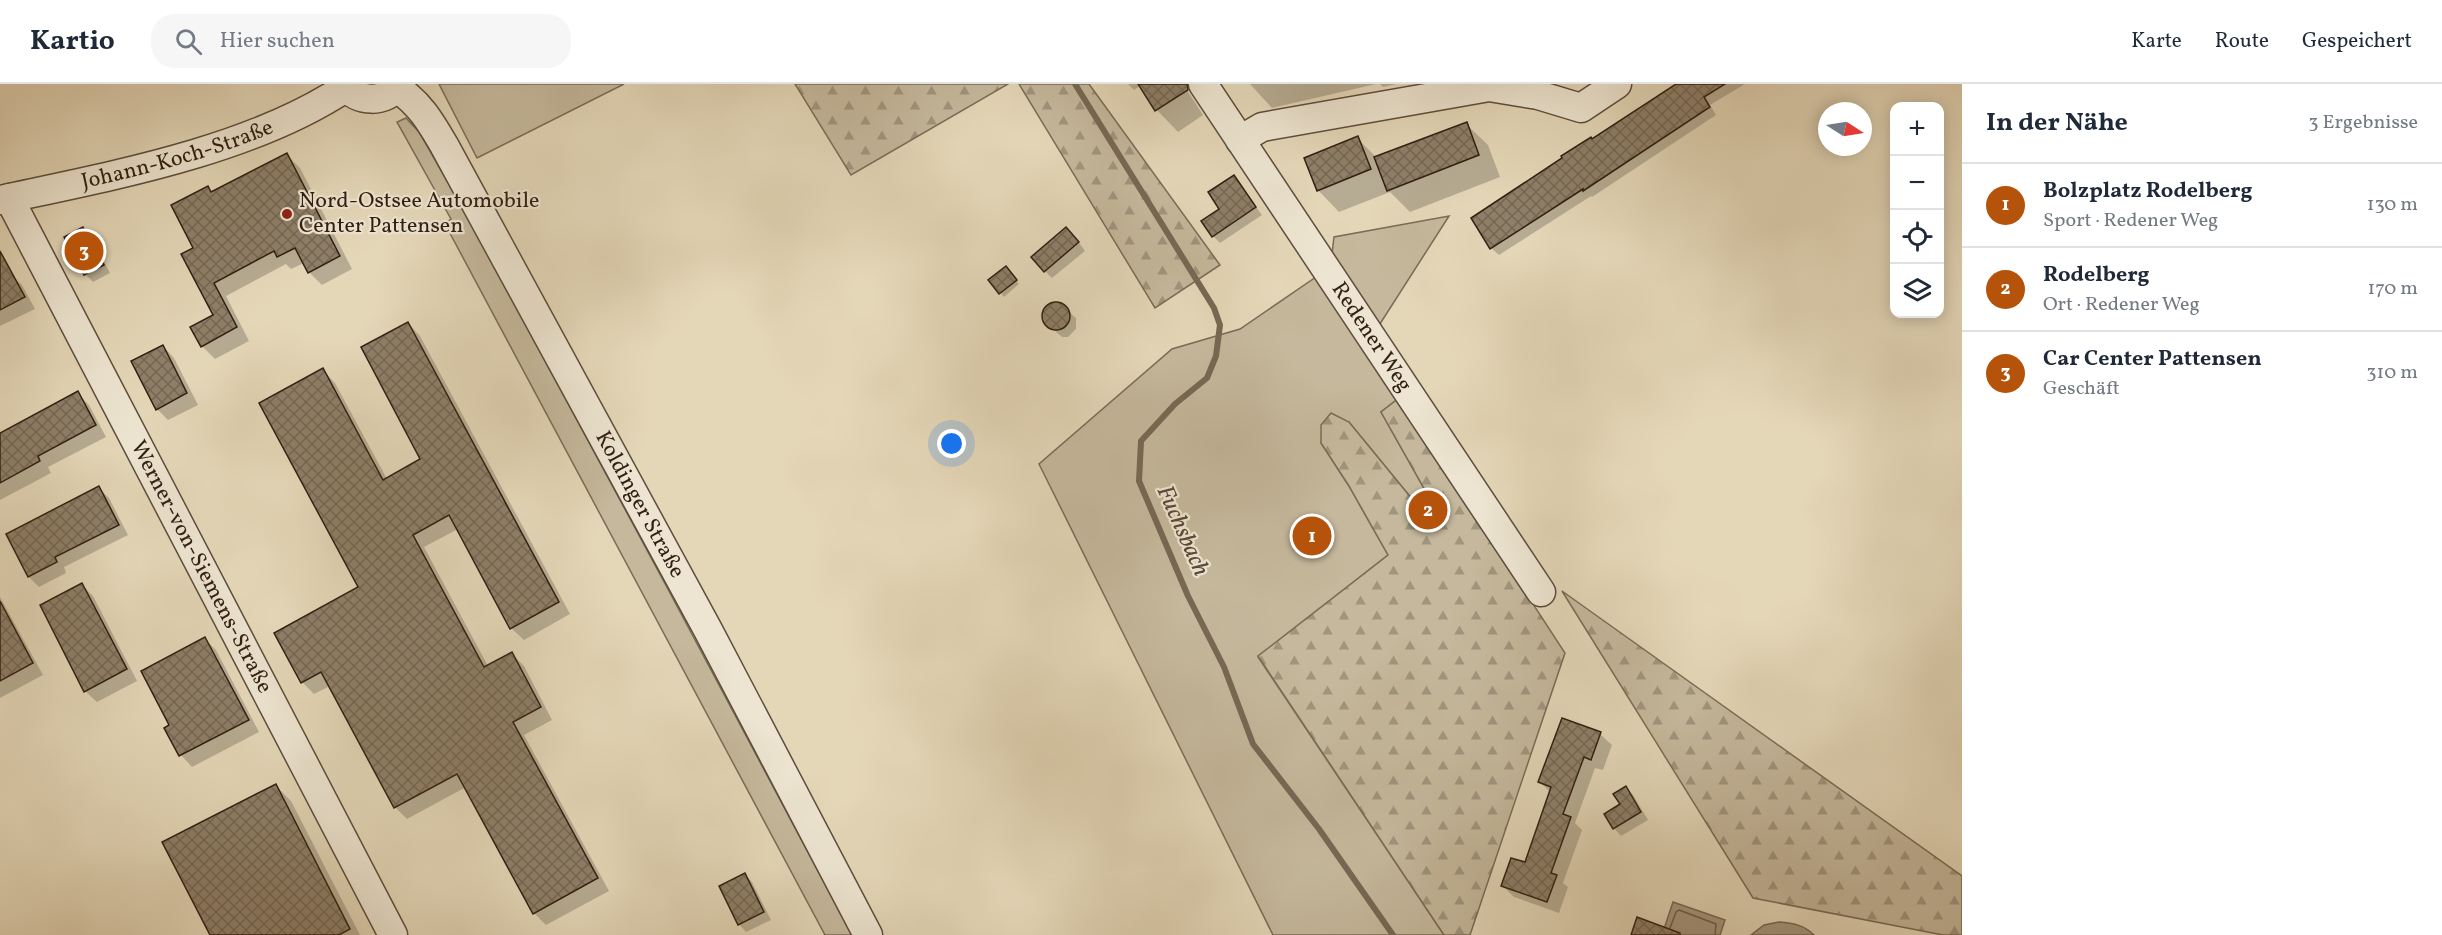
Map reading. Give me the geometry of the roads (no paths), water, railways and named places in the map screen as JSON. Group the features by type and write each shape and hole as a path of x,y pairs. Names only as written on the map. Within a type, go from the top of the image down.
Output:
{"street":[{"name":"Redener Weg","path":"1203,84 1540,592"},
{"path":"1240,140 1262,127 1489,87 1538,95 1581,108 1617,84"},
{"name":"Koldinger Straße","path":"344,86 357,96 371,99 385,96 398,86 413,99 429,120 708,630 867,935"},
{"name":"Johann-Koch-Straße","path":"4,199 178,158 280,124 321,104 344,86"},
{"name":"Werner-von-Siemens-Straße","path":"4,199 393,935"}],"water":[{"path":"1673,902 1725,920 1720,935 1662,935"},
{"path":"1779,922 1798,925 1814,935 1751,935 1764,925"}],"waterway":[{"name":"Fuchsbach","path":"1075,84 1214,308 1220,325 1216,356 1207,378 1175,404 1141,441 1139,481 1188,596 1224,667 1253,744 1319,829 1393,935"}],"place":[{"name":"Nord-Ostsee Automobile Center Pattensen","path":"287,214"},
{"name":"Car Center Pattensen","path":"84,251"},
{"name":"Rodelberg","path":"1428,510"},
{"name":"Bolzplatz Rodelberg","path":"1312,536"}]}
